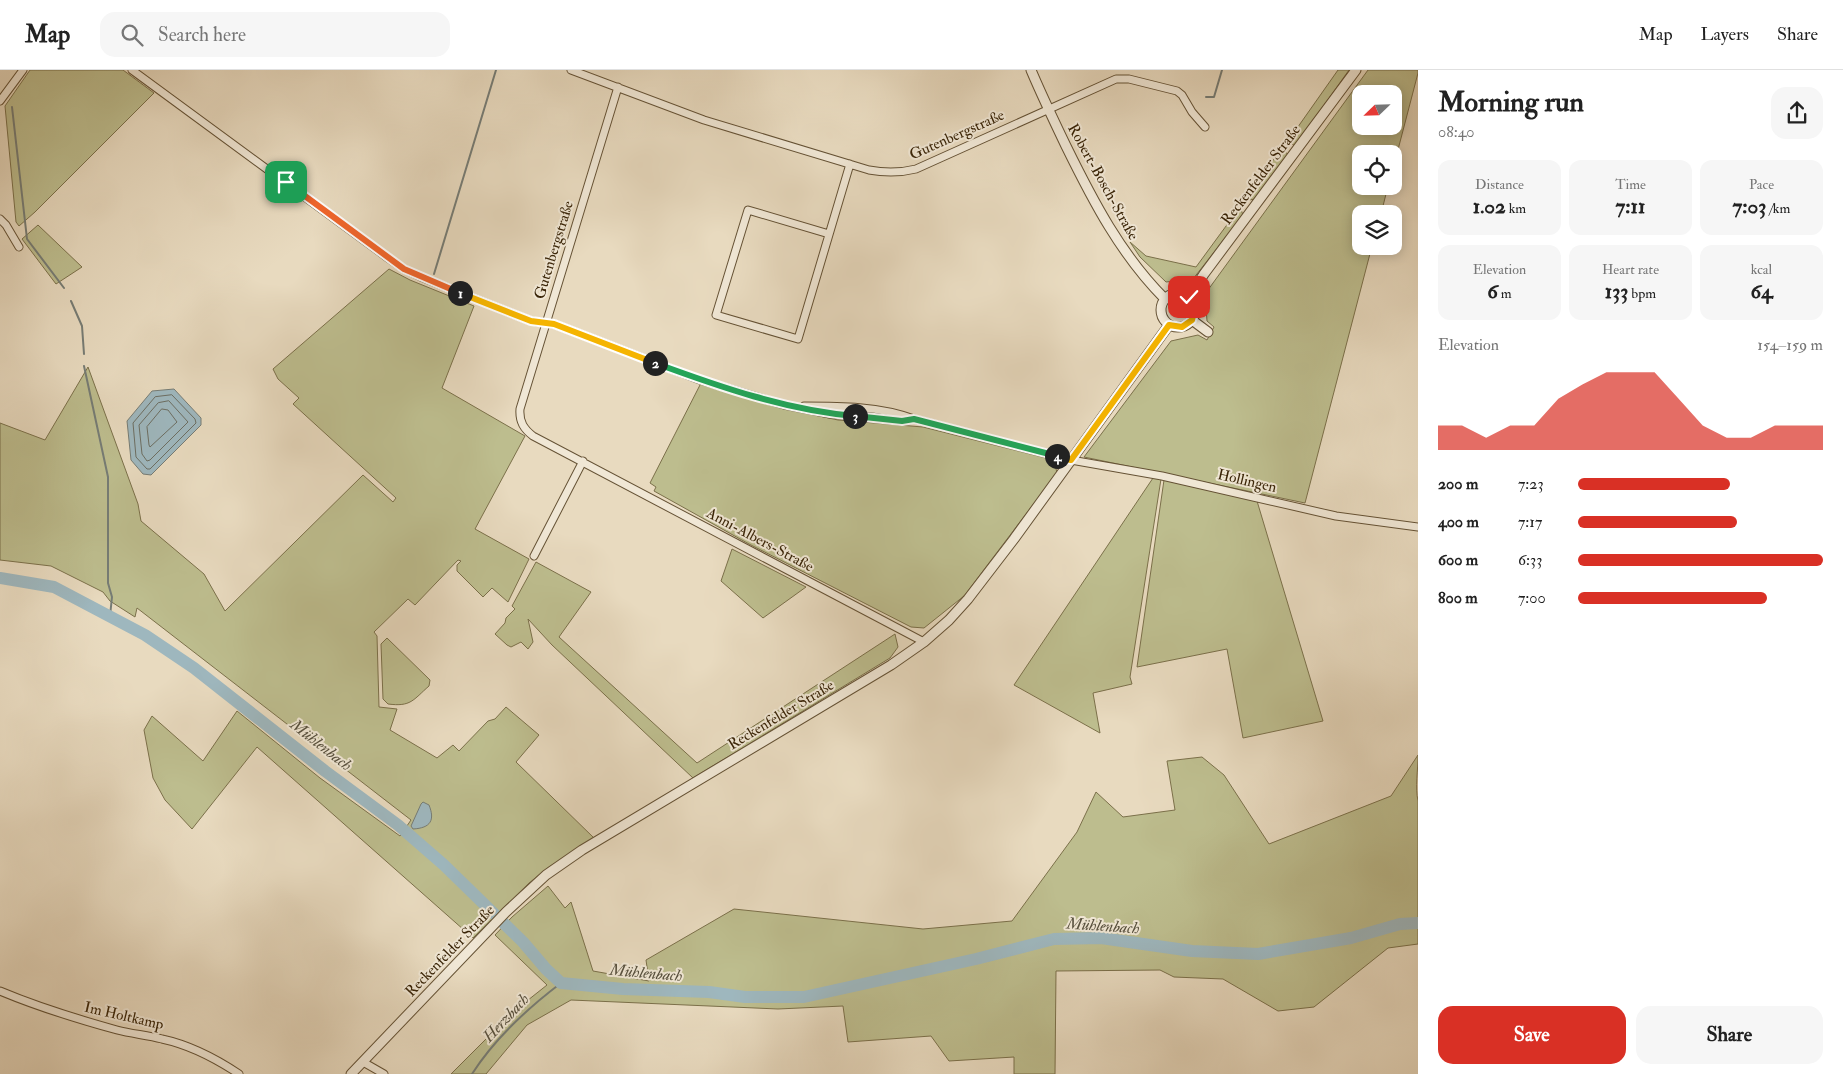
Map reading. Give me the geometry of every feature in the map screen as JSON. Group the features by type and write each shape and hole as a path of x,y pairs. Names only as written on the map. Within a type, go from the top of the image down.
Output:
{"street":[{"path":"0,101 22,70"},
{"path":"132,70 404,269 531,321 546,323"},
{"name":"Gutenbergstraße","path":"571,70 712,122 886,173 905,172 916,169 1116,79 1129,79 1177,91 1182,94 1192,112 1205,127"},
{"name":"Robert-Bosch-Straße","path":"1031,70 1078,171 1111,230 1135,266 1165,298"},
{"name":"Reckenfelder Straße","path":"1189,297 1204,274 1356,70"},
{"name":"Gutenbergstraße","path":"618,87 546,323 554,324 700,380 784,405 859,408 902,414 914,419 1071,460"},
{"path":"829,234 748,210 716,314 798,339 850,164"},
{"path":"0,219 6,225 19,247"},
{"path":"1174,293 1185,294 1189,297 1195,308 1192,320 1182,327 1169,325 1162,316 1162,304 1165,298 1174,293"},
{"path":"1192,320 1208,332"},
{"name":"Anni-Albers-Straße","path":"546,323 519,416 526,430 533,436 924,642"},
{"name":"Reckenfelder Straße","path":"351,1074 506,912 546,875 582,850 892,665 924,642 949,620 968,599 1014,539 1169,325"},
{"name":"Hollingen","path":"1071,460 1162,476 1336,516 1418,527"},
{"path":"534,556 582,461"},
{"name":"Im Holtkamp","path":"0,992 81,1020 120,1031 164,1039 198,1050 221,1062 238,1074"},
{"path":"362,1062 384,1074"}],"green space":[{"path":"30,70 123,70 154,93 19,226 16,222 5,106"},
{"path":"1338,70 1349,70 1295,146 1288,141"},
{"path":"1368,70 1418,70 1402,134 1402,85 1357,85"},
{"path":"1352,92 1352,135 1402,135 1399,145 1352,145 1352,195 1386,195 1383,205 1352,205 1352,255 1370,255 1305,503 1084,457 1171,341 1198,335 1207,340 1214,327 1207,321 1205,294"},
{"path":"1281,149 1289,155 1255,199 1244,201"},
{"path":"1240,207 1243,215 1193,279 1166,282 1140,257 1130,242 1146,256 1196,267"},
{"path":"38,225 82,267 56,284 22,239"},
{"path":"389,269 410,280 474,306 442,388 525,436 475,529 529,559 508,602 492,588 483,597 457,571 457,565 461,561 458,560 415,605 408,599 374,632 377,636 379,707 397,709 390,730 437,758 453,745 459,751 488,721 495,719 506,707 539,735 516,762 594,838 549,867 529,883 473,938 257,747 192,829 165,800 153,778 144,730 152,716 203,761 237,711 320,778 400,836 411,820 137,608 135,617 110,601 103,592 51,566 0,560 0,423 45,440 88,367 138,504 141,521 204,574 225,611 363,475 393,502 396,498 293,404 299,398 278,379 273,369"},
{"path":"701,383 782,408 838,420 923,427 1054,460 1057,473 964,596 924,628 911,627 749,544 654,491 656,487 650,483"},
{"path":"1153,478 1161,479 1130,677 1132,684 1093,693 1100,733 1014,685"},
{"path":"1164,480 1257,501 1323,721 1243,738 1227,649 1137,667"},
{"path":"732,549 806,587 763,618 721,581"},
{"path":"536,562 591,592 559,637 697,763 895,634 898,647 890,658 693,778 552,645 528,619 533,642 528,649 521,642 511,647 495,634 515,609 512,606"},
{"path":"387,638 430,680 429,686 415,699 407,703 388,704 383,699 381,644"},
{"path":"1418,755 1418,944 1388,948 1314,1007 1278,1011 1223,979 1174,977 1160,970 1056,971 1055,1074 1014,1074 1014,1057 949,1061 931,1036 848,1042 843,1006 778,1009 571,1000 527,1025 486,1074 451,1074 513,1012 547,985 495,935 512,917 548,886 565,908 571,902 593,971 649,981 646,960 734,909 923,929 1012,921 1077,832 1096,792 1123,817 1175,810 1167,761 1202,757 1224,775 1269,844 1391,796"}],"water":[{"path":"174,389 201,418 201,425 151,475 143,474 131,460 127,421 152,391"},
{"path":"423,802 429,805 431,810 430,822 424,827 413,829 411,826"}],"waterway":[{"path":"434,274 496,70"},
{"path":"1206,97 1214,97 1222,70"},
{"path":"12,107 27,239 64,288"},
{"path":"71,301 82,326 84,354"},
{"path":"84,366 108,477 108,583 112,597 110,616"},
{"name":"Mühlenbach","path":"0,578 54,587 145,635 194,668 325,771 398,825 444,865 523,942 561,983 623,989 709,992 745,997 804,997 976,959 1054,939 1101,938 1192,951 1258,954 1351,938 1400,924 1418,923"},
{"name":"Herzbach","path":"472,1074 491,1048 513,1024 561,983"}],"route":[{"path":"286,182 404,269 531,321 554,324 700,380 784,405 830,414 902,421 914,419 1071,460 1169,325 1182,327 1192,320 1195,308 1189,297"}]}
